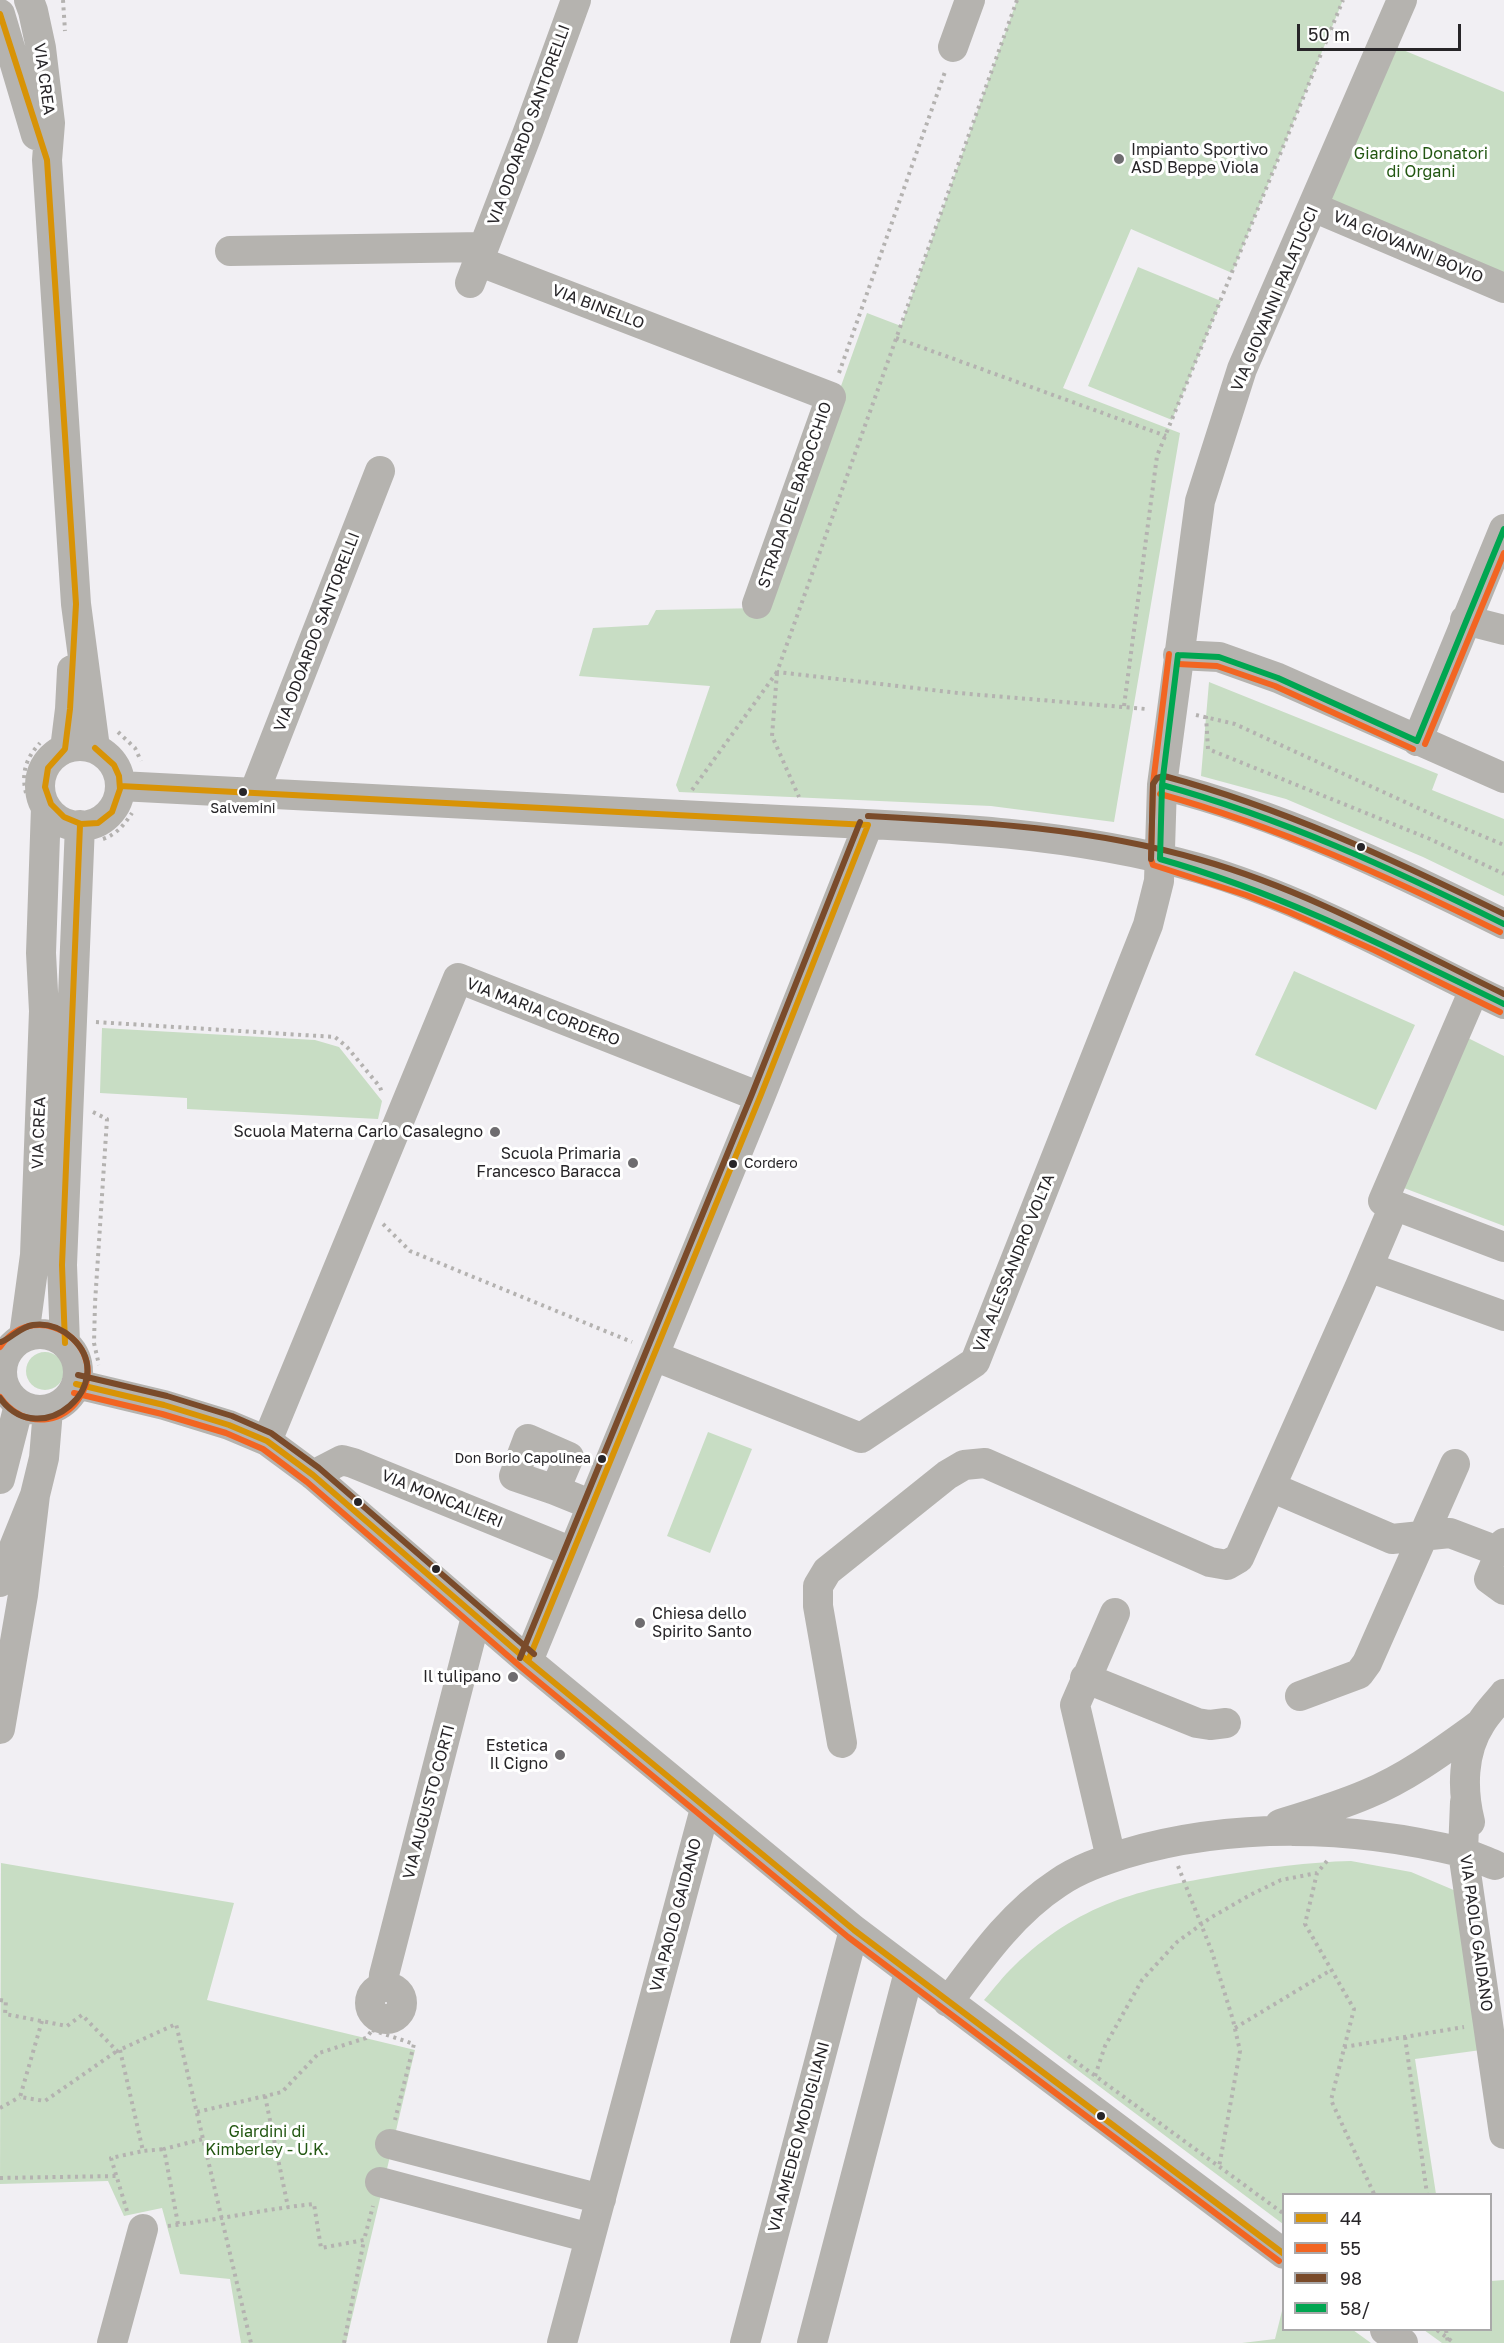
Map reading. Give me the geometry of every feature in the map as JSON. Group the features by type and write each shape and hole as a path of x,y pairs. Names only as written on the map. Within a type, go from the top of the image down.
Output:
{"street":[{"name":"VIA CREA","path":"29,0 41,48 49,112 47,160 76,604 95,748"},
{"path":"953,47 970,0"},
{"name":"VIA GIOVANNI PALATUCCI","path":"1160,859 1162,784 1170,712 1200,501 1242,369 1402,0"},
{"name":"VIA ODOARDO SANTORELLI","path":"230,251 477,264 575,2"},
{"name":"VIA CREA","path":"0,14 33,125 47,160"},
{"name":"VIA GIOVANNI BOVIO","path":"1313,207 1504,288"},
{"name":"VIA BINELLO","path":"477,264 718,353"},
{"name":"STRADA DEL BAROCCHIO","path":"718,353 831,397 757,604"},
{"name":"VIA ODOARDO SANTORELLI","path":"254,793 380,471"},
{"path":"1417,741 1504,529"},
{"name":"VIA CREA","path":"65,749 70,709 76,604"},
{"path":"1465,620 1504,630"},
{"path":"1178,655 1219,657 1278,678 1504,778"},
{"path":"85,746 95,748 113,763 120,786 118,798 113,809 93,824 67,823 55,817 46,807 41,794 40,780 49,762 65,749 85,746"},
{"path":"1162,784 1212,797 1315,835 1504,924"},
{"path":"120,786 1018,834 1160,859 1208,872 1300,906 1504,1004"},
{"name":"VIA CREA","path":"21,1352 40,1303 35,1255 44,1011 41,953 46,807"},
{"name":"VIA CREA","path":"21,1352 62,1265 80,825"},
{"path":"528,1661 592,1505 645,1350 760,1096 868,825"},
{"name":"VIA ALESSANDRO VOLTA","path":"645,1350 861,1438 975,1362 1148,925 1159,881 1160,859"},
{"name":"VIA CREA","path":"44,1011 62,934 76,894"},
{"name":"VIA MARIA CORDERO","path":"267,1441 458,978 760,1096"},
{"path":"1474,990 1383,1201 1504,1247"},
{"path":"842,1743 818,1606 818,1586 827,1571 947,1475 964,1465 984,1463 1210,1562 1227,1565 1239,1558 1394,1206"},
{"path":"1368,1267 1504,1316"},
{"path":"21,1352 73,1352 77,1362 76,1384 70,1396 60,1404 34,1407 7,1391 21,1352"},
{"path":"76,1384 164,1405 229,1425 267,1441 314,1475 476,1617 705,1809"},
{"path":"0,1479 34,1407"},
{"path":"0,1728 23,1595 35,1495 44,1458 34,1407"},
{"name":"VIA MONCALIERI","path":"314,1475 342,1460 353,1463 572,1552"},
{"path":"1300,1696 1359,1674 1367,1663 1455,1464"},
{"path":"1271,1487 1392,1539 1450,1533 1502,1548 1489,1579 1504,1590"},
{"path":"555,1490 592,1505"},
{"path":"0,1582 35,1495"},
{"path":"1111,1858 1075,1705 1115,1613"},
{"name":"VIA AUGUSTO CORTI","path":"377,2024 392,2018 402,2007 398,1992 383,1987 384,1974 476,1617"},
{"path":"1085,1678 1197,1723 1210,1725 1226,1723"},
{"path":"1499,1870 1473,1832 1465,1802 1464,1774 1470,1746 1480,1724 1504,1694"},
{"path":"1257,1832 1367,1795 1432,1758 1480,1724"},
{"name":"VIA PAOLO GAIDANO","path":"1465,1802 1463,1852 1504,2134"},
{"name":"VIA PAOLO GAIDANO","path":"562,2343 705,1809 854,1930 1282,2252"},
{"path":"948,2002 1008,1925 1029,1904 1059,1882 1084,1868 1111,1858 1170,1842 1257,1832 1358,1834 1463,1852 1499,1870"},
{"name":"VIA AMEDEO MODIGLIANI","path":"745,2343 854,1930"},
{"path":"812,2343 909,1972"},
{"path":"390,2144 601,2199"},
{"path":"380,2182 590,2238"},
{"path":"112,2343 143,2229"},
{"path":"1385,2331 1403,2343"}],"path":[{"path":"810,822 772,736 777,672 1017,0"},
{"path":"777,672 958,693 1124,706 1157,456 1343,0"},
{"path":"831,397 953,47"},
{"path":"896,338 1166,436"},
{"path":"674,815 777,672"},
{"path":"1170,712 1206,716 1235,724 1429,813 1504,844"},
{"path":"1206,716 1208,749 1430,839 1504,874"},
{"path":"86,1022 335,1037 347,1047 380,1087 388,1103 403,1108"},
{"path":"378,1214 382,1224 410,1251 645,1350"},
{"path":"1170,1842 1212,1952 1240,2051 1216,2174"},
{"path":"1327,1861 1317,1873 1305,1924 1354,2009 1331,2100 1374,2193"},
{"path":"1094,2082 1105,2046 1142,1980 1178,1942 1250,1895 1281,1880 1317,1873"},
{"path":"1235,2028 1331,1971"},
{"path":"0,2000 6,2001 4,2014 68,2026 82,2015 119,2051 143,2151"},
{"path":"20,2097 42,2021"},
{"path":"0,2108 20,2097 45,2102 119,2051 176,2024 251,2343"},
{"path":"197,2112 282,2092 319,2053 366,2038 377,2024 414,2044 390,2144"},
{"path":"1344,2047 1488,2024"},
{"path":"1405,2037 1427,2193"},
{"path":"265,2096 288,2207"},
{"path":"203,2139 164,2149 111,2158 127,2210 143,2229 314,2204 321,2248 364,2240"},
{"path":"164,2149 178,2224"},
{"path":"0,2178 116,2176"},
{"path":"344,2343 364,2240 380,2182"},
{"path":"1438,2331 1454,2343"},
{"path":"1446,2331 1448,2343"}],"green space":[{"path":"1017,0 1343,0 1232,273 1131,229 1063,388 1180,433 1114,822 991,806 679,792 676,785 710,686 579,676 593,628 648,625 656,610 762,608 867,313 901,326"},
{"name":"Giardino Donatori di Organi","path":"1384,42 1504,92 1504,288 1314,207"},
{"path":"1138,267 1221,301 1172,420 1088,386"},
{"path":"1209,682 1438,774 1432,790 1504,819 1504,896 1423,857 1286,799 1201,776"},
{"path":"1294,971 1415,1025 1376,1110 1255,1055"},
{"path":"102,1028 315,1040 339,1047 382,1101 378,1119 187,1109 187,1098 100,1093"},
{"path":"1468,1038 1504,1056 1504,1226 1404,1188"},
{"path":"45,1352 52,1353 58,1358 63,1364 63,1378 58,1384 52,1389 45,1390 38,1389 32,1384 27,1378 26,1371 27,1364 32,1358 38,1353"},
{"path":"708,1432 752,1449 710,1553 667,1536"},
{"path":"1351,1861 1411,1872 1456,1891 1481,2050 1415,2059 1436,2193 1282,2193 1282,2223 984,2000 1010,1970 1038,1945 1086,1914 1111,1903 1164,1886 1193,1880 1319,1863"},
{"name":"Giardini di Kimberley - U.K.","path":"1,1863 234,1903 207,2000 415,2050 346,2343 241,2343 230,2279 180,2274 162,2208 124,2216 108,2181 0,2184"},
{"path":"1504,2280 1504,2343 1442,2343 1425,2331 1492,2331 1492,2281"},
{"path":"1282,2311 1282,2331 1354,2331 1371,2343 1242,2343 1275,2339"}],"transit line":[{"name":"44","path":"0,14 47,160 76,604 70,709 65,749 48,768 45,787 51,804 64,817 81,824 98,823 112,812 120,789 119,776 114,765 95,748"},
{"name":"58/","path":"1417,741 1504,529"},
{"name":"55","path":"1425,744 1504,553"},
{"name":"55","path":"1169,654 1153,784 1151,859 1153,865 1246,895 1289,912 1374,950 1500,1012"},
{"name":"58/","path":"1178,655 1162,785 1160,859 1249,888 1292,905 1504,1004"},
{"name":"58/","path":"1178,655 1219,657 1278,678 1417,741"},
{"name":"55","path":"1178,664 1217,666 1275,686 1413,749"},
{"name":"98","path":"1151,859 1153,784 1157,778 1164,776 1295,819 1421,874 1504,914"},
{"name":"58/","path":"1162,785 1250,813 1336,846 1504,924"},
{"name":"44","path":"120,786 868,825 760,1097 528,1661"},
{"name":"55","path":"1160,794 1248,822 1333,855 1500,932"},
{"name":"98","path":"868,816 1036,828 1119,840 1201,860 1240,872 1318,903 1504,994"},
{"name":"98","path":"520,1658 752,1094 860,822"},
{"name":"44","path":"65,1343 62,1265 80,825"},
{"name":"55","path":"0,1347 16,1332 33,1325 51,1327 67,1334 80,1347 87,1363 87,1381 78,1400 61,1415 41,1420 27,1418 9,1408 0,1397"},
{"name":"98","path":"0,1398 17,1413 35,1419 54,1415 70,1406 82,1392 87,1374 85,1356 72,1338 54,1327 28,1326 1,1342"},
{"name":"98","path":"78,1375 167,1396 232,1416 271,1433 319,1468 534,1654"},
{"name":"44","path":"76,1384 164,1405 229,1425 267,1441 313,1475 528,1661 854,1930 1282,2252"},
{"name":"55","path":"74,1393 162,1414 226,1433 263,1449 307,1482 522,1668 848,1937 1279,2261"}],"place":[{"name":"Impianto Sportivo ASD Beppe Viola","path":"1119,159"},
{"name":"Salvemini","path":"243,792"},
{"name":"Scuola Materna Carlo Casalegno","path":"495,1132"},
{"name":"Scuola Primaria Francesco Baracca","path":"633,1163"},
{"name":"Cordero","path":"733,1164"},
{"name":"Don Borio Capolinea","path":"602,1459"},
{"name":"Chiesa dello Spirito Santo","path":"640,1623"},
{"name":"Il tulipano","path":"513,1677"},
{"name":"Estetica Il Cigno","path":"560,1755"}]}
